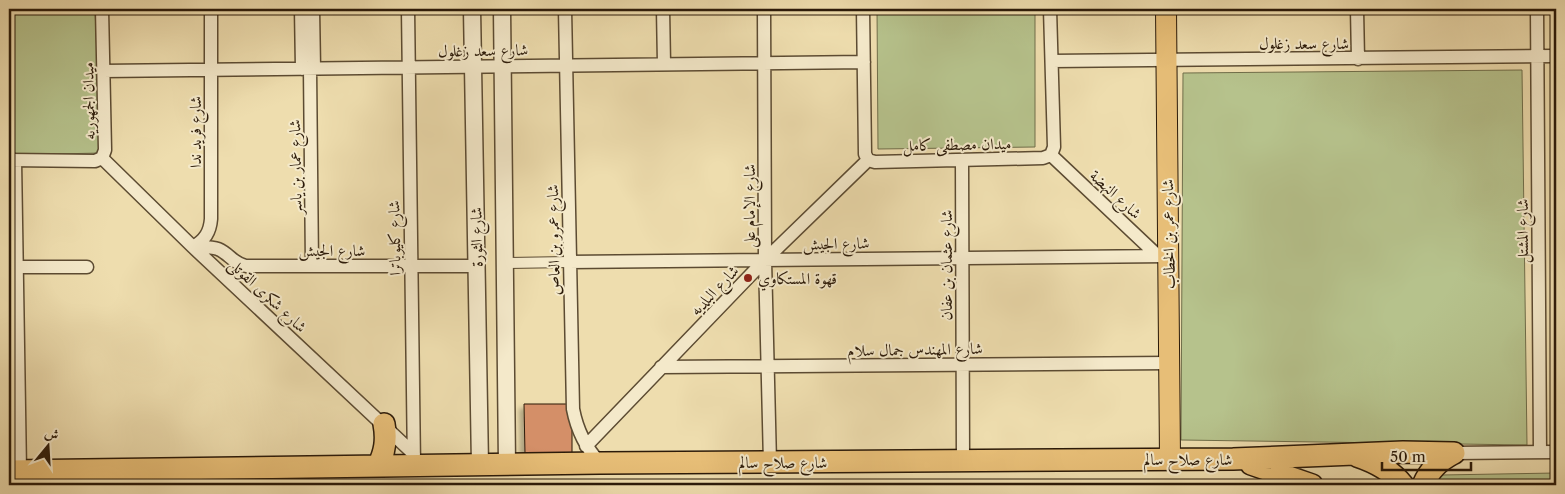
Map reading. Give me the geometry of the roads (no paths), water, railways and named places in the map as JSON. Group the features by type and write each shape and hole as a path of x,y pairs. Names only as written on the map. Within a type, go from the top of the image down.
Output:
{"highway":[{"path":"378,466 385,450 386,433 384,424"},
{"name":"شارع صلاح سالم","path":"14,471 211,477 378,466 414,460 480,466 600,463 1233,459 1403,452 1454,453"},
{"path":"1423,485 1430,471 1441,460 1454,453"},
{"path":"1352,455 1372,462 1388,471 1402,485"},
{"path":"1233,459 1281,473 1312,485"}],"main road":[{"name":"شارع عمر بن الخطاب","path":"1166,9 1163,256 1169,363 1170,458"}],"street":[{"name":"ميدان الجمهوريه","path":"12,160 96,161 102,158 104,150 104,71 102,9"},
{"name":"شارع فريد ندا","path":"193,247 206,237 211,219 211,9"},
{"name":"شارع عمار بن ياسر","path":"301,9 309,69"},
{"name":"شارع عمار بن ياسر","path":"312,266 309,69 313,9"},
{"name":"شارع كليوباترا","path":"408,9 414,460"},
{"name":"شارع الثورة","path":"472,9 480,466"},
{"name":"شارع الثورة","path":"502,9 508,465"},
{"name":"شارع عمرو بن العاص","path":"565,9 572,409 586,446 600,463"},
{"path":"663,9 664,64"},
{"name":"شارع الإمام على","path":"764,9 765,260 770,463"},
{"path":"863,9 865,154 868,160"},
{"path":"1050,9 1054,147 1051,155"},
{"path":"1357,9 1358,58"},
{"name":"شارع المشتل","path":"1537,9 1540,452"},
{"name":"شارع سعد زغلول","path":"1052,61 1556,56"},
{"name":"شارع سعد زغلول","path":"104,71 864,62"},
{"name":"شارع النهضة","path":"1051,155 1163,256"},
{"name":"ميدان مصطفى كامل","path":"868,160 875,162 1043,158 1051,155"},
{"name":"شارع شكرى القوتلى","path":"102,158 193,247 384,424 414,460"},
{"path":"12,160 14,471"},
{"name":"شارع البلديه","path":"586,446 765,260 868,160"},
{"name":"شارع عثمان بن عفان","path":"962,160 964,460"},
{"name":"شارع الجيش","path":"193,247 216,248 224,252 235,263 246,266 477,266"},
{"name":"شارع الجيش","path":"505,263 1163,256"},
{"path":"13,267 87,267"},
{"name":"شارع المهندس جمال سلام","path":"661,367 1169,363"},
{"path":"479,438 483,443 494,446 499,445 507,436"},
{"name":"شارع صلاح سالم","path":"1454,453 1556,452"}],"place":[{"name":"قهوة المستكاوي","path":"748,278"}]}
